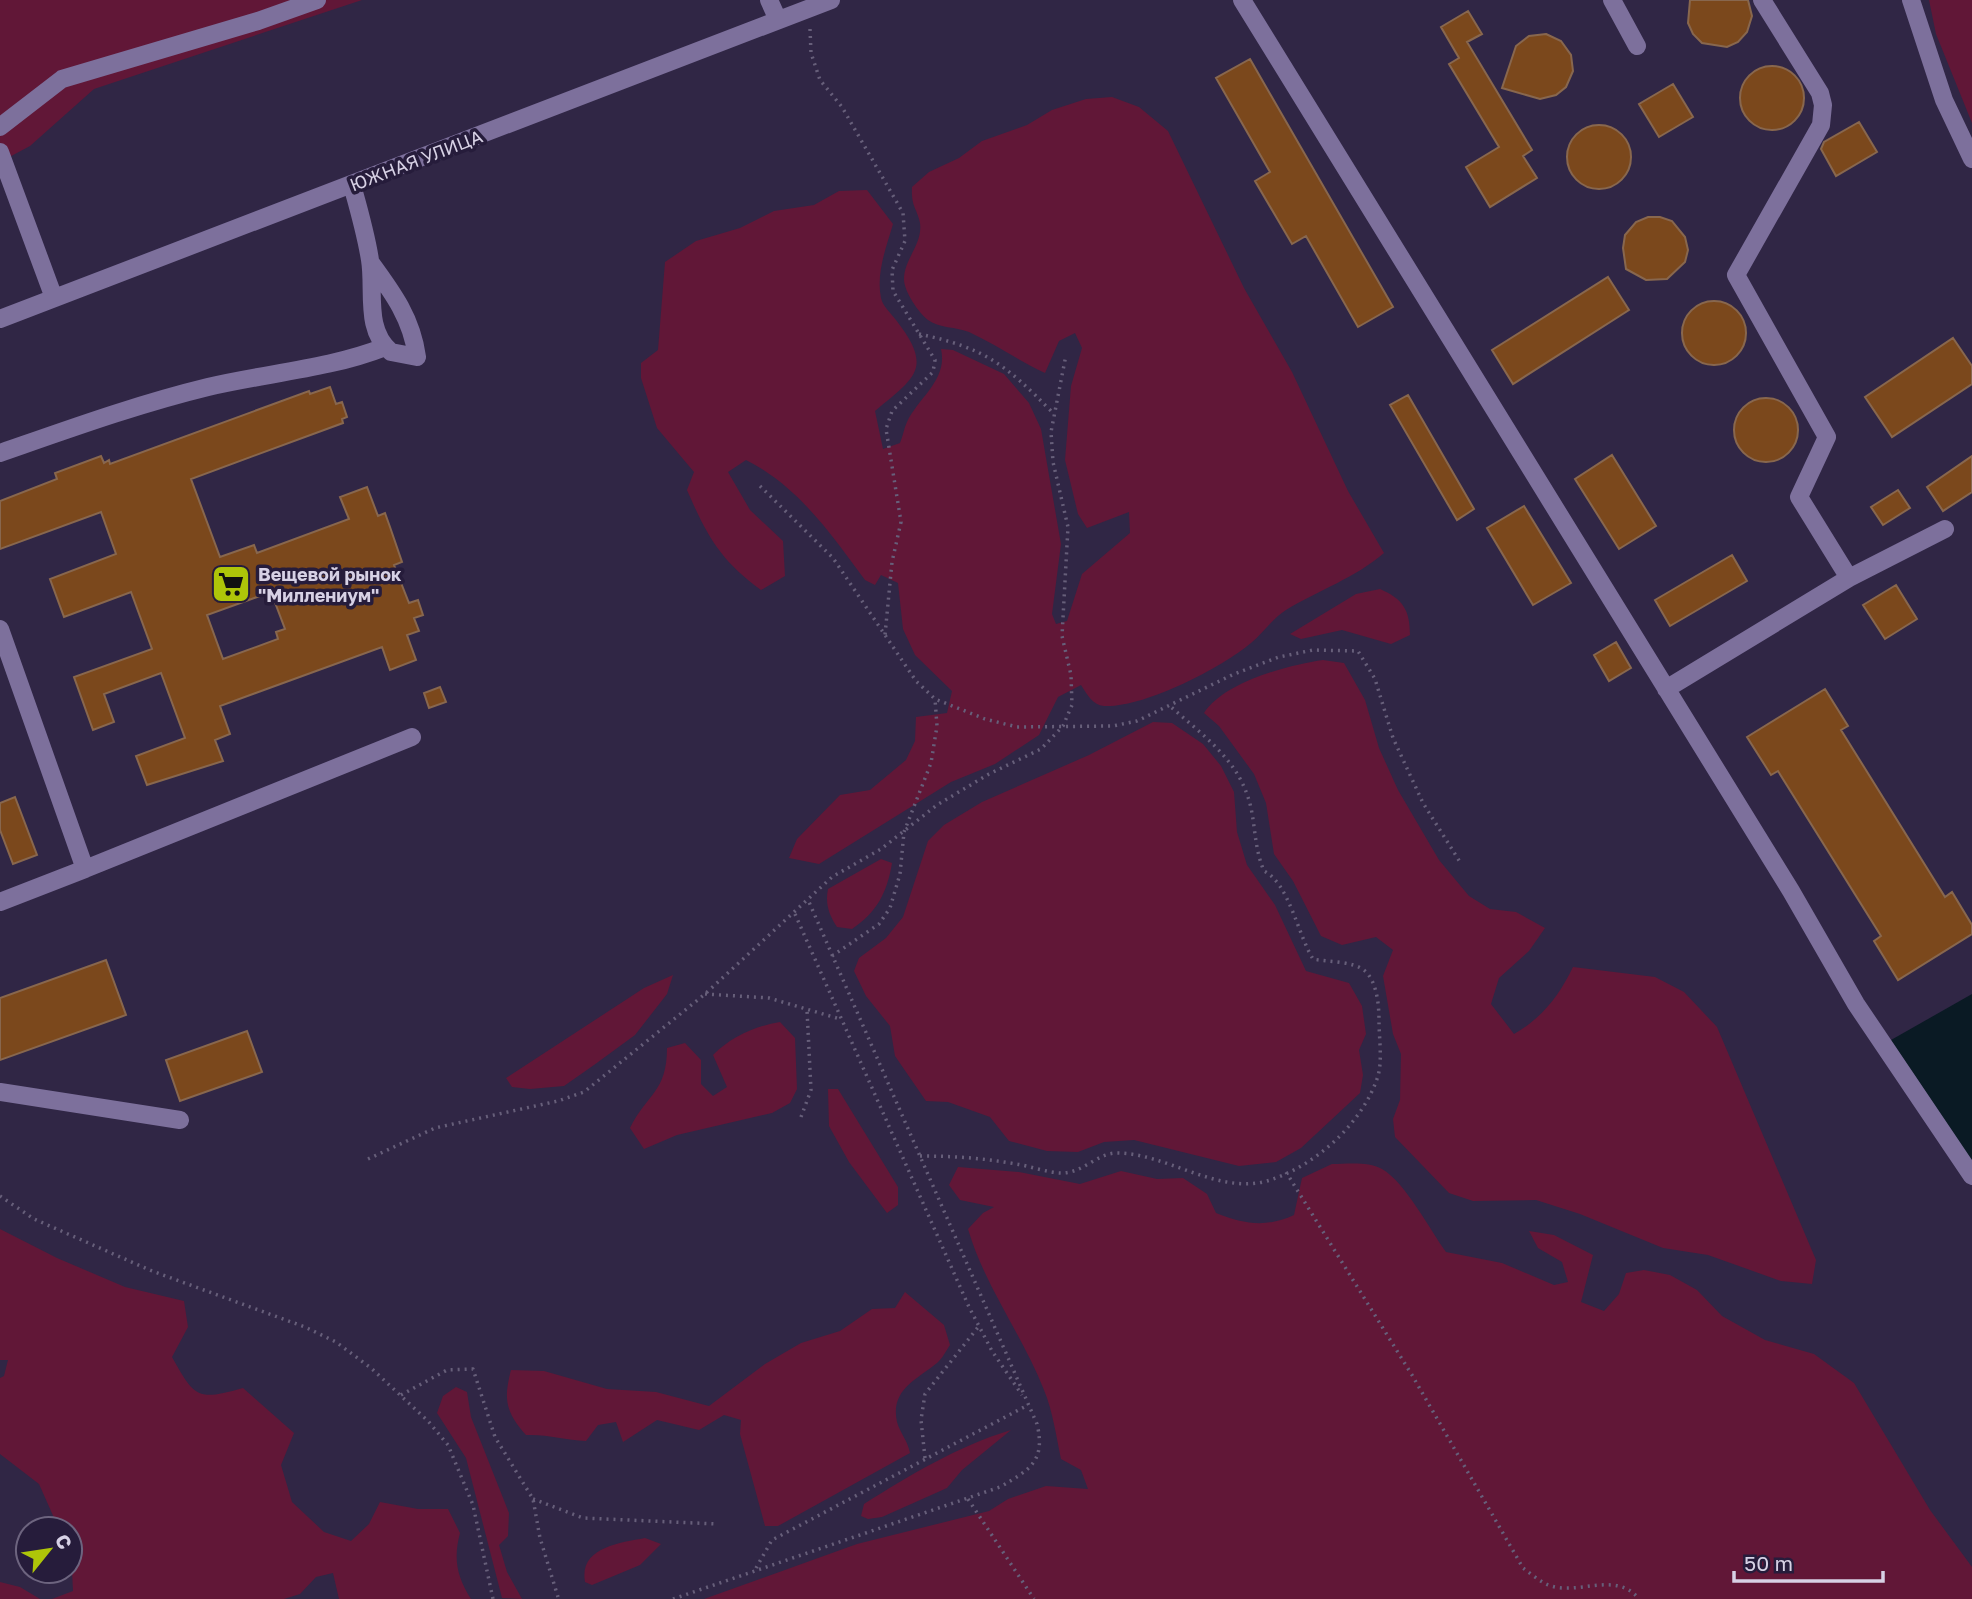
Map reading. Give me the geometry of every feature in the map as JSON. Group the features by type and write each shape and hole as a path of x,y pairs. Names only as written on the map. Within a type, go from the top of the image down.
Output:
{"street":[{"path":"769,0 778,20"},
{"name":"ЮЖНАЯ УЛИЦА","path":"0,319 831,0"},
{"path":"1242,0 1791,891 1856,1004 1972,1176"},
{"path":"1762,0 1820,93 1823,105 1821,125 1736,275 1826,437 1799,497 1849,578"},
{"path":"1911,0 1944,100 1972,159"},
{"path":"0,127 62,79 305,2"},
{"path":"1619,2 1637,46"},
{"path":"0,152 54,298"},
{"path":"352,185 370,263 372,316 385,347 391,352 417,357 414,333 403,309 370,263"},
{"path":"0,453 91,421 206,387 355,359 385,347"},
{"path":"1666,689 1849,578 1945,529"},
{"path":"0,629 85,869"},
{"path":"0,902 412,737"},
{"path":"0,1092 180,1120"}],"path":[{"path":"808,9 811,53 820,80 842,107 903,213 905,241 892,270 893,291 935,360 933,372 892,411 886,429 901,522 892,562 885,637"},
{"path":"919,334 958,342 1011,370 1052,412"},
{"path":"368,1159 435,1128 558,1101 584,1092 705,994 795,914 832,877 881,849 958,793 1041,749 1063,726 1072,705 1071,675 1062,636 1068,527 1053,462 1052,412 1066,355"},
{"path":"760,486 833,558 916,681 935,699 985,719 1017,727 1113,726 1137,721 1234,674 1279,657 1313,650 1358,651 1375,679 1393,738 1423,803 1460,862"},
{"path":"832,956 879,924 890,908 900,874 904,832 931,764 937,726 935,699"},
{"path":"920,1156 969,1156 1061,1173 1079,1171 1113,1153 1162,1161 1217,1179 1246,1183 1267,1181 1316,1157 1341,1134 1363,1108 1378,1077 1379,1008 1375,988 1365,971 1353,965 1314,959 1302,942 1292,908 1259,861 1248,797 1239,779 1224,754 1170,706"},
{"path":"673,1599 1000,1488 1035,1462 1041,1450 1040,1436 1028,1404 808,902"},
{"path":"795,914 979,1326 1028,1404"},
{"path":"705,994 769,998 841,1020"},
{"path":"801,1117 811,1090 807,1010"},
{"path":"1286,1172 1412,1375 1523,1568 1547,1585 1610,1584 1630,1588 1639,1599"},
{"path":"0,1196 34,1219 152,1271 304,1327 337,1342 401,1395 448,1445 462,1473 473,1505 493,1599"},
{"path":"925,1459 922,1420 925,1394 979,1326"},
{"path":"401,1395 447,1370 474,1369 495,1437 533,1499 558,1597"},
{"path":"756,1569 772,1540 1028,1404"},
{"path":"533,1499 583,1518 717,1524"},
{"path":"968,1499 1034,1599"}],"shaded area":[{"path":"0,0 362,0 94,89 30,146 0,162"},
{"path":"1929,0 1972,0 1972,123 1936,34"},
{"path":"1112,97 1139,107 1168,131 1244,288 1292,372 1348,491 1384,553 1349,577 1286,610 1238,653 1181,685 1140,701 1104,706 1096,704 1081,685 1058,697 1039,735 995,764 951,782 819,864 789,858 797,839 840,795 870,790 906,760 915,741 916,717 947,713 952,691 915,655 903,629 898,583 881,575 875,585 865,580 798,497 782,483 746,460 728,472 750,510 783,541 785,576 761,590 735,568 716,546 687,490 694,472 657,428 641,378 641,363 658,350 665,262 696,241 740,228 774,211 814,205 839,191 867,190 893,224 881,270 881,298 908,337 917,361 909,380 875,411 883,449 900,443 907,422 940,370 941,349 953,350 1004,374 1029,403 1041,429 1061,544 1052,614 1056,624 1067,621 1082,574 1130,533 1129,512 1087,528 1078,514 1065,460 1071,386 1082,348 1075,333 1059,341 1045,373 969,332 937,325 928,320 913,302 906,290 904,279 920,231 912,199 912,187 929,172 959,158 982,141 1027,125 1052,110 1086,99"},
{"path":"1380,589 1404,606 1409,619 1410,635 1391,644 1342,630 1301,639 1290,634 1356,594"},
{"path":"1323,660 1344,663 1365,700 1379,748 1398,790 1439,860 1469,896 1490,909 1516,912 1545,928 1529,951 1499,978 1491,1004 1514,1034 1533,1021 1549,1005 1573,967 1655,977 1684,992 1717,1027 1816,1260 1812,1284 1781,1281 1708,1255 1663,1248 1580,1214 1536,1200 1473,1201 1449,1193 1395,1137 1393,1119 1400,1100 1401,1054 1393,1034 1383,976 1393,950 1376,937 1342,945 1321,936 1293,881 1274,854 1266,803 1254,774 1219,726 1204,713 1213,702 1241,684 1292,666"},
{"path":"1153,722 1172,723 1203,744 1221,766 1234,792 1237,832 1247,865 1275,905 1306,971 1349,983 1362,1006 1366,1034 1359,1050 1363,1075 1360,1093 1301,1148 1276,1162 1239,1166 1134,1140 1104,1142 1078,1152 1047,1151 1009,1141 990,1117 948,1102 926,1101 895,1056 890,1026 866,996 854,971 859,958 886,938 903,917 928,841 944,825 982,802 1089,755"},
{"path":"881,859 892,863 880,901 868,916 852,929 837,927 828,909 828,889"},
{"path":"673,975 667,994 635,1035 564,1086 530,1089 512,1087 506,1078 644,988"},
{"path":"780,1022 795,1038 797,1089 790,1103 772,1113 677,1135 644,1149 630,1128 660,1084 667,1048 685,1043 701,1060 701,1084 713,1096 727,1087 713,1055 744,1033"},
{"path":"828,1089 838,1089 898,1187 898,1205 887,1213 849,1162 829,1126"},
{"path":"1332,1164 1370,1165 1391,1175 1408,1195 1446,1252 1502,1263 1554,1285 1568,1282 1562,1262 1538,1248 1529,1231 1554,1235 1593,1255 1581,1302 1604,1311 1619,1294 1626,1273 1644,1270 1670,1275 1697,1290 1722,1316 1765,1340 1814,1354 1854,1383 1930,1510 1972,1567 1972,1599 704,1599 857,1544 989,1511 1008,1499 1046,1486 1088,1489 1081,1470 1061,1459 1044,1390 984,1271 968,1229 983,1213 994,1207 960,1200 949,1185 958,1167 1019,1172 1080,1184 1121,1171 1157,1179 1183,1178 1207,1194 1216,1213 1236,1220 1264,1223 1294,1215 1302,1178"},
{"path":"0,1229 57,1258 125,1287 184,1301 188,1327 172,1357 186,1381 199,1393 216,1394 243,1388 294,1433 281,1465 292,1502 324,1532 351,1541 369,1524 380,1502 418,1509 448,1509 460,1533 458,1568 462,1583 471,1599 339,1599 333,1573 316,1577 300,1594 284,1599 52,1599 73,1591 73,1585 84,1585 84,1515 53,1515 39,1484 0,1454 0,1378 4,1376 8,1360 0,1360"},
{"path":"905,1292 944,1325 950,1345 939,1361 906,1387 897,1402 897,1422 910,1453 778,1526 765,1526 740,1434 741,1420 724,1415 699,1430 657,1420 623,1442 616,1422 598,1425 586,1441 526,1435 510,1412 507,1390 511,1370 544,1371 607,1389 656,1392 709,1406 765,1364 801,1343 840,1331 872,1309 895,1308"},
{"path":"456,1387 467,1392 471,1417 509,1513 508,1536 499,1545 507,1572 522,1599 502,1598 466,1458 437,1413 443,1396"},
{"path":"1011,1430 962,1470 947,1488 882,1517 868,1519 861,1516 864,1504 917,1472 972,1444"},
{"path":"645,1538 661,1544 640,1565 592,1585 585,1582 588,1561 594,1554 613,1545"},
{"path":"0,1582 20,1587 40,1599 0,1599"}],"water":[{"path":"1972,994 1972,1161 1891,1040"}],"building":[{"path":"1690,0 1748,0 1752,16 1747,32 1738,42 1727,47 1702,43 1693,34 1688,23"},
{"path":"1468,11 1482,34 1467,42 1532,150 1523,156 1537,178 1490,207 1466,167 1499,147 1449,64 1459,58 1441,27"},
{"path":"1546,34 1561,41 1571,55 1573,71 1566,87 1556,95 1540,99 1502,88 1516,46 1529,36"},
{"path":"1250,59 1393,307 1358,327 1306,236 1292,244 1255,181 1270,172 1216,78"},
{"path":"1766,66 1778,66 1795,75 1802,86 1802,110 1795,121 1778,130 1766,130 1754,125 1745,116 1740,104 1740,92 1745,80 1754,71"},
{"path":"1673,84 1693,117 1659,137 1639,104"},
{"path":"1859,122 1877,152 1836,176 1821,149 1824,142"},
{"path":"1593,125 1605,125 1622,134 1629,145 1629,169 1622,180 1605,189 1593,189 1581,184 1572,175 1567,163 1567,151 1572,139 1581,130"},
{"path":"1648,217 1672,221 1685,237 1688,250 1685,262 1667,279 1646,280 1626,269 1623,248 1625,235 1636,222"},
{"path":"1608,277 1629,310 1513,384 1492,350"},
{"path":"1708,301 1720,301 1737,310 1744,321 1744,345 1737,356 1720,365 1708,365 1696,360 1687,351 1682,339 1682,327 1687,315 1696,306"},
{"path":"1953,338 1972,366 1972,384 1892,437 1865,397"},
{"name":"Вещевой рынок \"Миллениум\"","path":"330,387 336,404 342,402 347,417 342,419 343,423 191,479 220,557 254,545 257,553 349,519 340,497 367,487 378,516 385,513 402,562 394,565 409,603 418,600 423,615 414,618 419,631 407,635 416,660 390,670 382,647 220,706 230,734 215,740 223,761 147,785 136,756 185,738 161,673 104,694 114,722 93,730 74,677 152,649 131,592 64,617 50,579 116,554 101,512 0,549 0,501 57,479 55,473 101,456 104,463 109,460 110,464 309,391 310,394","holes":["271,592 285,629 276,632 278,639 223,659 207,615"]},
{"path":"1408,395 1474,509 1457,520 1390,405"},
{"path":"1760,398 1772,398 1789,407 1796,418 1796,442 1789,453 1772,462 1760,462 1748,457 1739,448 1734,436 1734,424 1739,412 1748,403"},
{"path":"1612,455 1656,526 1619,549 1575,479"},
{"path":"1972,456 1972,492 1943,511 1927,487"},
{"path":"1898,490 1910,508 1883,525 1871,507"},
{"path":"1524,506 1571,583 1533,605 1487,528"},
{"path":"1732,555 1747,581 1670,626 1655,600"},
{"path":"1896,585 1917,619 1885,639 1863,605"},
{"path":"1616,642 1631,668 1609,681 1594,655"},
{"path":"440,687 446,702 429,708 424,693"},
{"path":"1825,689 1848,726 1841,730 1945,897 1952,892 1972,925 1972,934 1898,980 1874,941 1881,936 1778,771 1771,775 1747,737"},
{"path":"15,797 37,855 13,864 0,830 0,803"},
{"path":"106,960 126,1015 0,1060 0,998"},
{"path":"247,1031 262,1072 180,1101 166,1060"}],"place":[{"name":"Вещевой рынок \"Миллениум\"","path":"231,584"}]}
